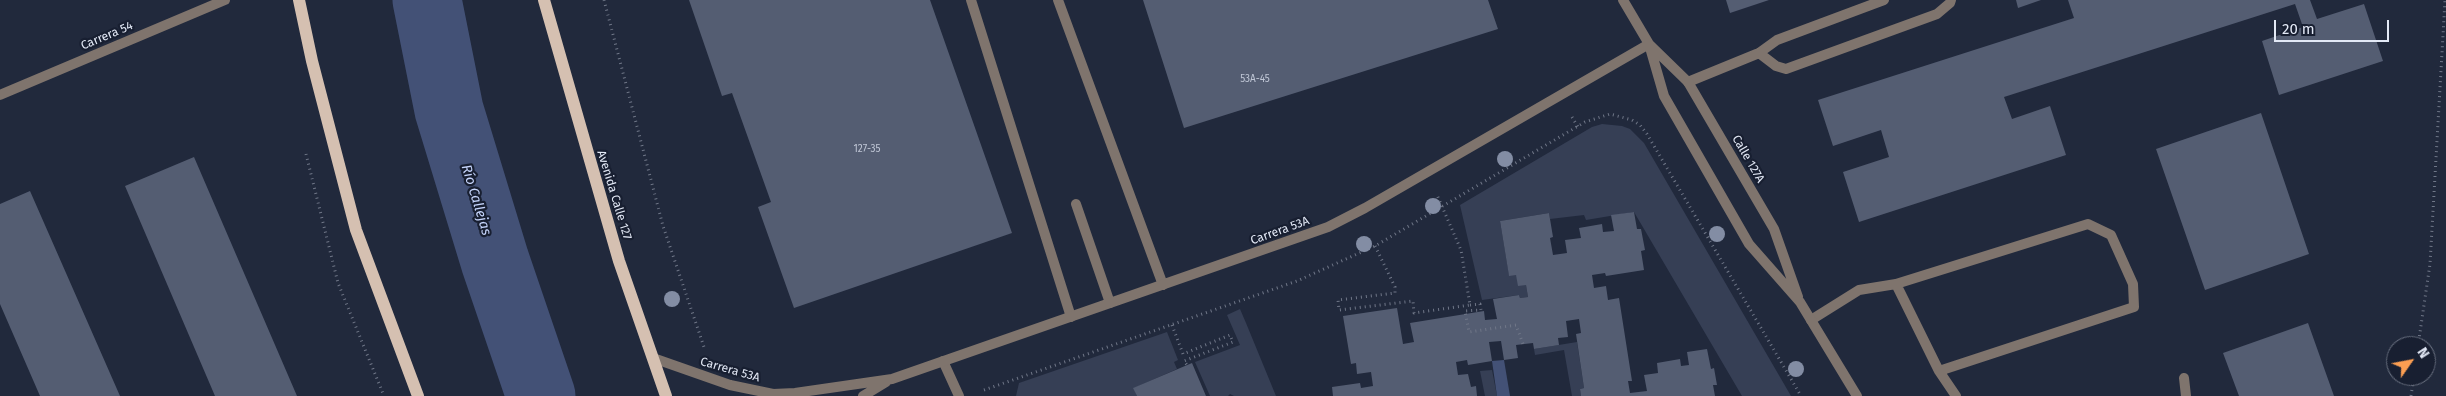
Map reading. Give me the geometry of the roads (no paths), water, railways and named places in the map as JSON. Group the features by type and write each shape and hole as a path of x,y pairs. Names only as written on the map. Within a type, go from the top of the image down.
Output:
{"main road":[{"path":"299,0 312,61 356,230 418,396"},
{"name":"Avenida Calle 127","path":"544,0 619,261 666,396"}],"street":[{"name":"Carrera 54","path":"0,95 225,0"},
{"path":"971,0 1071,317"},
{"path":"1058,0 1163,285"},
{"name":"Calle 127A","path":"1623,0 1649,44 1664,96 1744,236 1800,302 1857,396"},
{"path":"1688,82 1759,53 1778,40 1884,0"},
{"path":"1759,53 1776,66 1786,69 1937,14 1951,0"},
{"name":"Carrera 53A","path":"653,358 730,386 774,394 795,393 892,379 1282,245 1347,218 1649,44"},
{"name":"Calle 127A","path":"1649,44 1688,82 1774,229 1800,302"},
{"path":"1076,204 1110,303"},
{"path":"1812,320 1859,290 1896,284 2088,224 2111,235 2133,284 2134,307 1939,370"},
{"path":"1896,284 1939,370 1956,396"},
{"path":"943,361 959,396"},
{"path":"2184,378 2186,396"},
{"name":"Carrera 53A","path":"864,396 892,379"}],"waterway":[{"name":"Río Callejas","path":"427,0 449,110 495,261 541,396"}]}
